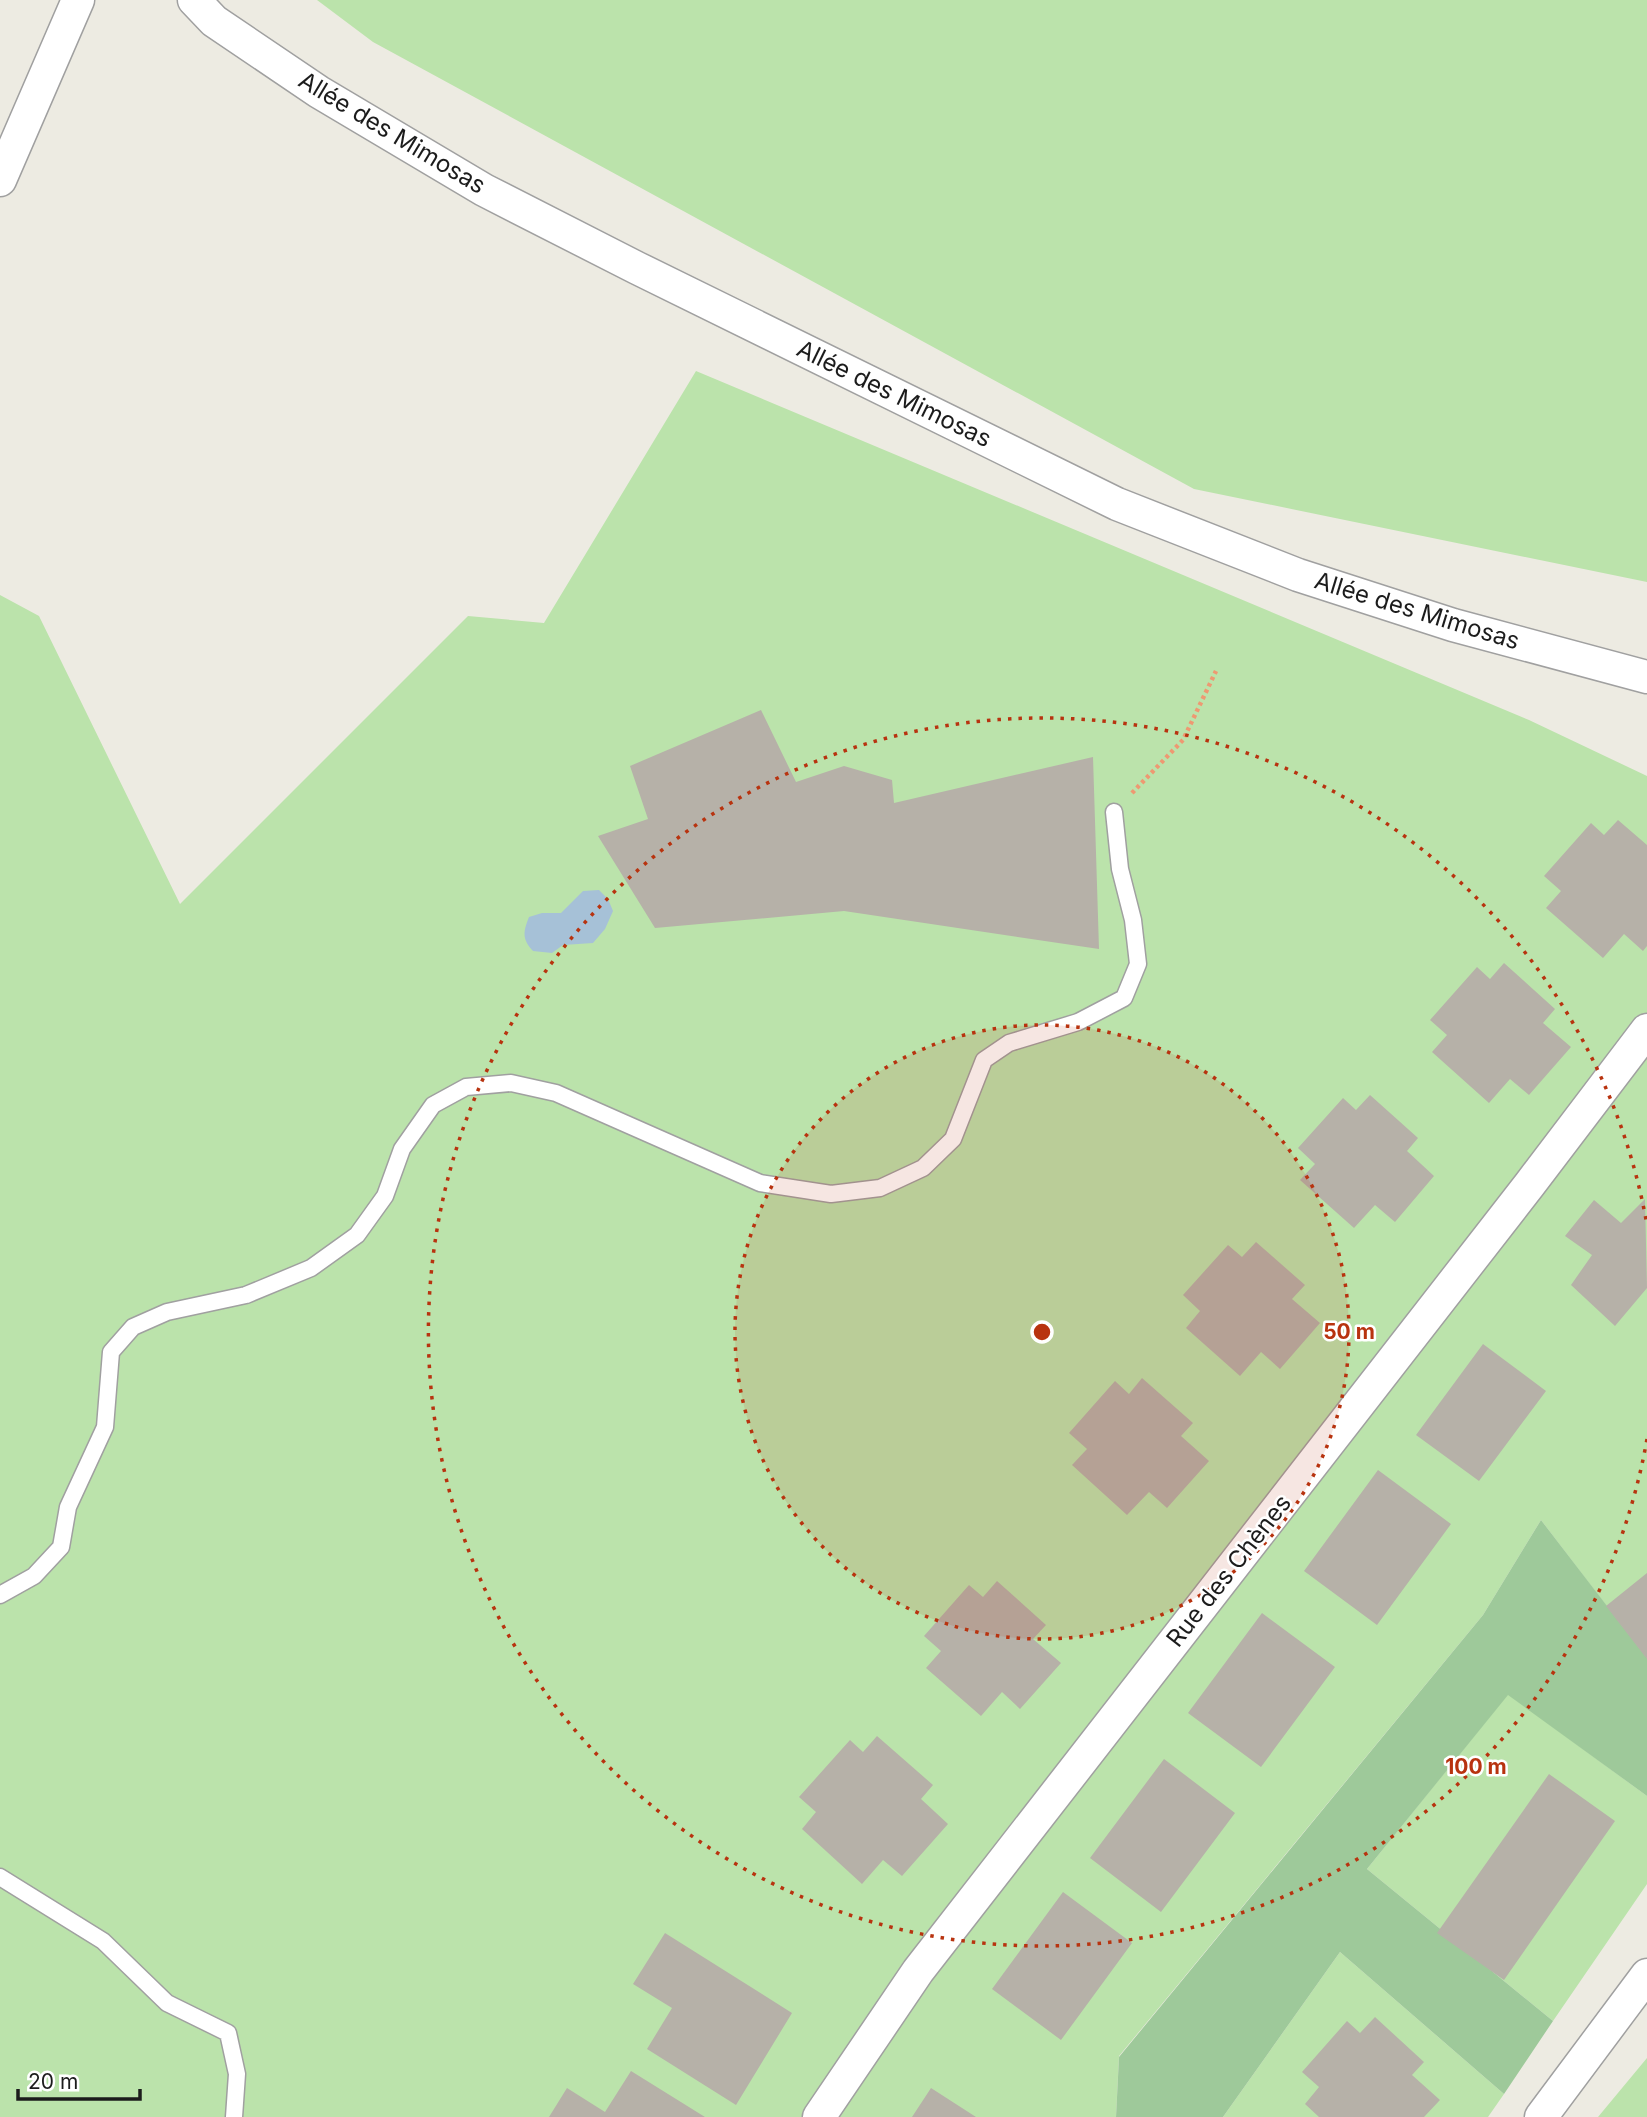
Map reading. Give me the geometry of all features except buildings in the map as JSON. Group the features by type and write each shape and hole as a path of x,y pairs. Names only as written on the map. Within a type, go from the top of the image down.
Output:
{"street":[{"path":"0,180 78,0"},
{"name":"Allée des Mimosas","path":"194,0 214,21 319,92 484,190 1117,504 1311,579 1453,625 1647,677"},
{"name":"Rue des Chènes","path":"818,2117 918,1972 1647,1030"},
{"path":"1541,2117 1647,1975"}],"lane":[{"path":"0,1595 34,1576 61,1547 68,1507 105,1427 111,1352 133,1327 167,1312 246,1295 311,1268 357,1235 385,1196 402,1149 433,1105 466,1087 511,1083 556,1093 760,1183 831,1194 880,1188 923,1168 953,1139 984,1060 1009,1043 1078,1022 1124,998 1138,964 1133,920 1120,869 1114,811"},
{"path":"0,1877 103,1941 167,2003 228,2033 237,2074 234,2117"}],"path":[{"path":"1114,811 1183,740 1216,671"}],"green space":[{"path":"317,0 1647,0 1647,582 1194,489 373,42"},
{"path":"696,371 1529,720 1647,776 1647,1659 1541,1520 1483,1615 1119,2056 1116,2117 0,2117 0,595 39,616 180,904 468,616 544,623"},
{"path":"1541,1520 1647,1658 1647,1796 1508,1695 1367,1869 1553,2021 1504,2094 1340,1952 1223,2117 1116,2117 1119,2057 1483,1615"},
{"path":"1508,1694 1647,1796 1647,1884 1553,2021 1367,1869"},
{"path":"1340,1952 1504,2094 1488,2117 1223,2117"},
{"path":"1647,2058 1647,2117 1598,2117"}],"water":[{"path":"599,890 608,899 613,911 605,929 593,943 563,945 552,953 533,951 525,935 529,917 542,913 561,913 583,891"}]}
